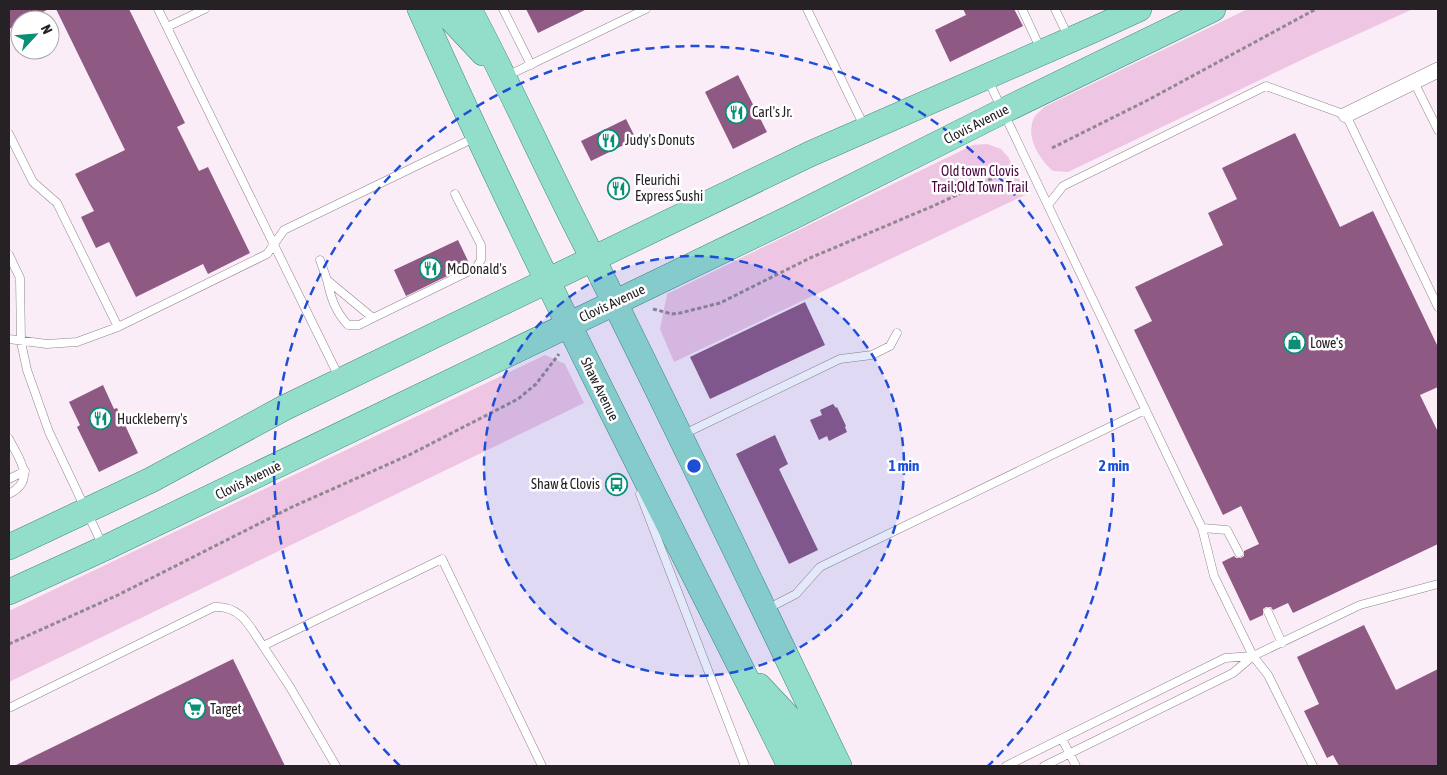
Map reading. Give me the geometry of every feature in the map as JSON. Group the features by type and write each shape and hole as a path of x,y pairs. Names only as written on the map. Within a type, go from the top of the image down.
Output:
{"main road":[{"name":"Shaw Avenue","path":"420,9 478,136 573,334 790,766"},
{"path":"446,9 452,20 505,77"},
{"path":"469,9 505,77 620,312 839,766"},
{"path":"9,546 151,480 284,408 801,159 1139,9"},
{"path":"1118,54 1181,9"},
{"name":"Clovis Avenue","path":"9,592 620,312 800,212 1118,54 1213,9"},
{"path":"739,664 788,717 813,766"}],"street":[{"path":"1346,115 1438,70"}],"lane":[{"path":"158,9 340,381"},
{"path":"167,27 205,9"},
{"path":"502,9 531,65"},
{"path":"505,77 646,9"},
{"path":"807,9 866,130"},
{"path":"1022,9 1043,52"},
{"path":"1055,9 1070,41"},
{"path":"986,76 1202,528 1214,576 1253,656 1268,675 1313,766"},
{"path":"1414,82 1438,130"},
{"path":"1048,205 1063,186 1266,86 1346,115 1438,307"},
{"path":"9,134 32,182 57,202 118,327"},
{"path":"9,339 47,344 77,342 118,327 267,254 284,230 478,136"},
{"path":"320,260 331,301 339,315 348,325 359,325 476,268 481,260 481,245 455,194"},
{"path":"9,254 20,278 21,342 27,370 49,432 104,548"},
{"path":"326,280 373,318"},
{"path":"680,436 840,359 872,355 890,346 897,333"},
{"path":"597,382 629,465"},
{"path":"764,610 796,594 820,567 1145,410"},
{"path":"9,439 11,450 25,472 23,482 15,491 9,494"},
{"path":"9,479 25,472"},
{"path":"636,483 746,766"},
{"path":"1202,528 1228,530 1239,553"},
{"path":"263,646 442,559 542,766"},
{"path":"1044,766 1233,673 1253,656 1360,605 1438,584"},
{"path":"9,708 214,607 230,608 237,612 246,622 263,646 290,687 336,766"},
{"path":"1268,612 1282,643"},
{"path":"1006,766 1225,658 1253,656"},
{"path":"1062,738 1076,766"}],"path":[{"path":"1052,148 1148,100 1316,9"},
{"path":"620,312 653,308 672,314 720,303 810,258 933,206 1000,175"},
{"path":"9,644 104,602 242,531 409,455 518,399 536,384 573,334"}],"green space":[{"name":"Old town Clovis Trail;Old Town Trail","path":"1248,9 1413,9 1314,54 1068,172 1053,171 1038,153 1032,139 1032,123 1035,116 1044,107"},
{"name":"Old town Clovis Trail;Old Town Trail","path":"987,144 1001,149 1008,157 1027,194 674,362 660,329 667,294 973,145"},
{"path":"545,355 565,364 584,403 9,682 9,611"}],"building":[{"path":"9,9 49,9 10,10 9,29"},
{"path":"129,9 185,123 177,127 199,171 208,167 250,253 208,274 203,264 136,297 109,242 96,248 81,217 94,211 75,174 125,150 60,17 60,10 56,10"},
{"path":"526,9 587,9 538,33"},
{"path":"963,9 1014,9 1023,26 950,62 935,30 966,15"},
{"name":"Carl's Jr.","path":"738,75 767,132 733,149 705,92"},
{"name":"Judy's Donuts","path":"626,119 636,139 591,161 581,141"},
{"path":"1295,133 1340,227 1373,211 1438,347 1438,387 1420,395 1438,432 1438,544 1293,613 1288,603 1273,610 1271,607 1266,607 1263,609 1263,615 1250,621 1222,562 1234,556 1241,558 1244,556 1244,551 1259,544 1241,506 1223,515 1134,330 1152,321 1135,287 1223,245 1208,213 1237,199 1222,168"},
{"path":"458,240 470,265 406,296 394,270"},
{"path":"805,302 825,345 710,399 690,357"},
{"path":"103,385 114,409 117,408 138,453 99,472 77,427 80,425 69,402"},
{"path":"833,404 837,407 847,432 829,441 827,436 819,440 810,420 822,415 820,410"},
{"path":"775,435 788,464 779,469 818,550 789,564 736,454"},
{"path":"1364,625 1396,690 1438,669 1438,766 1339,766 1333,755 1327,758 1304,711 1319,704 1297,657"},
{"name":"Target","path":"233,659 285,766 14,766"}],"place":[{"name":"Carl's Jr.","path":"736,112"},
{"name":"Judy's Donuts","path":"609,140"},
{"name":"Fleurichi Express Sushi","path":"619,188"},
{"name":"McDonald's","path":"431,269"},
{"name":"Lowe's","path":"1294,343"},
{"name":"Huckleberry's","path":"101,419"},
{"name":"Shaw & Clovis","path":"616,484"},
{"name":"Target","path":"194,709"}]}
